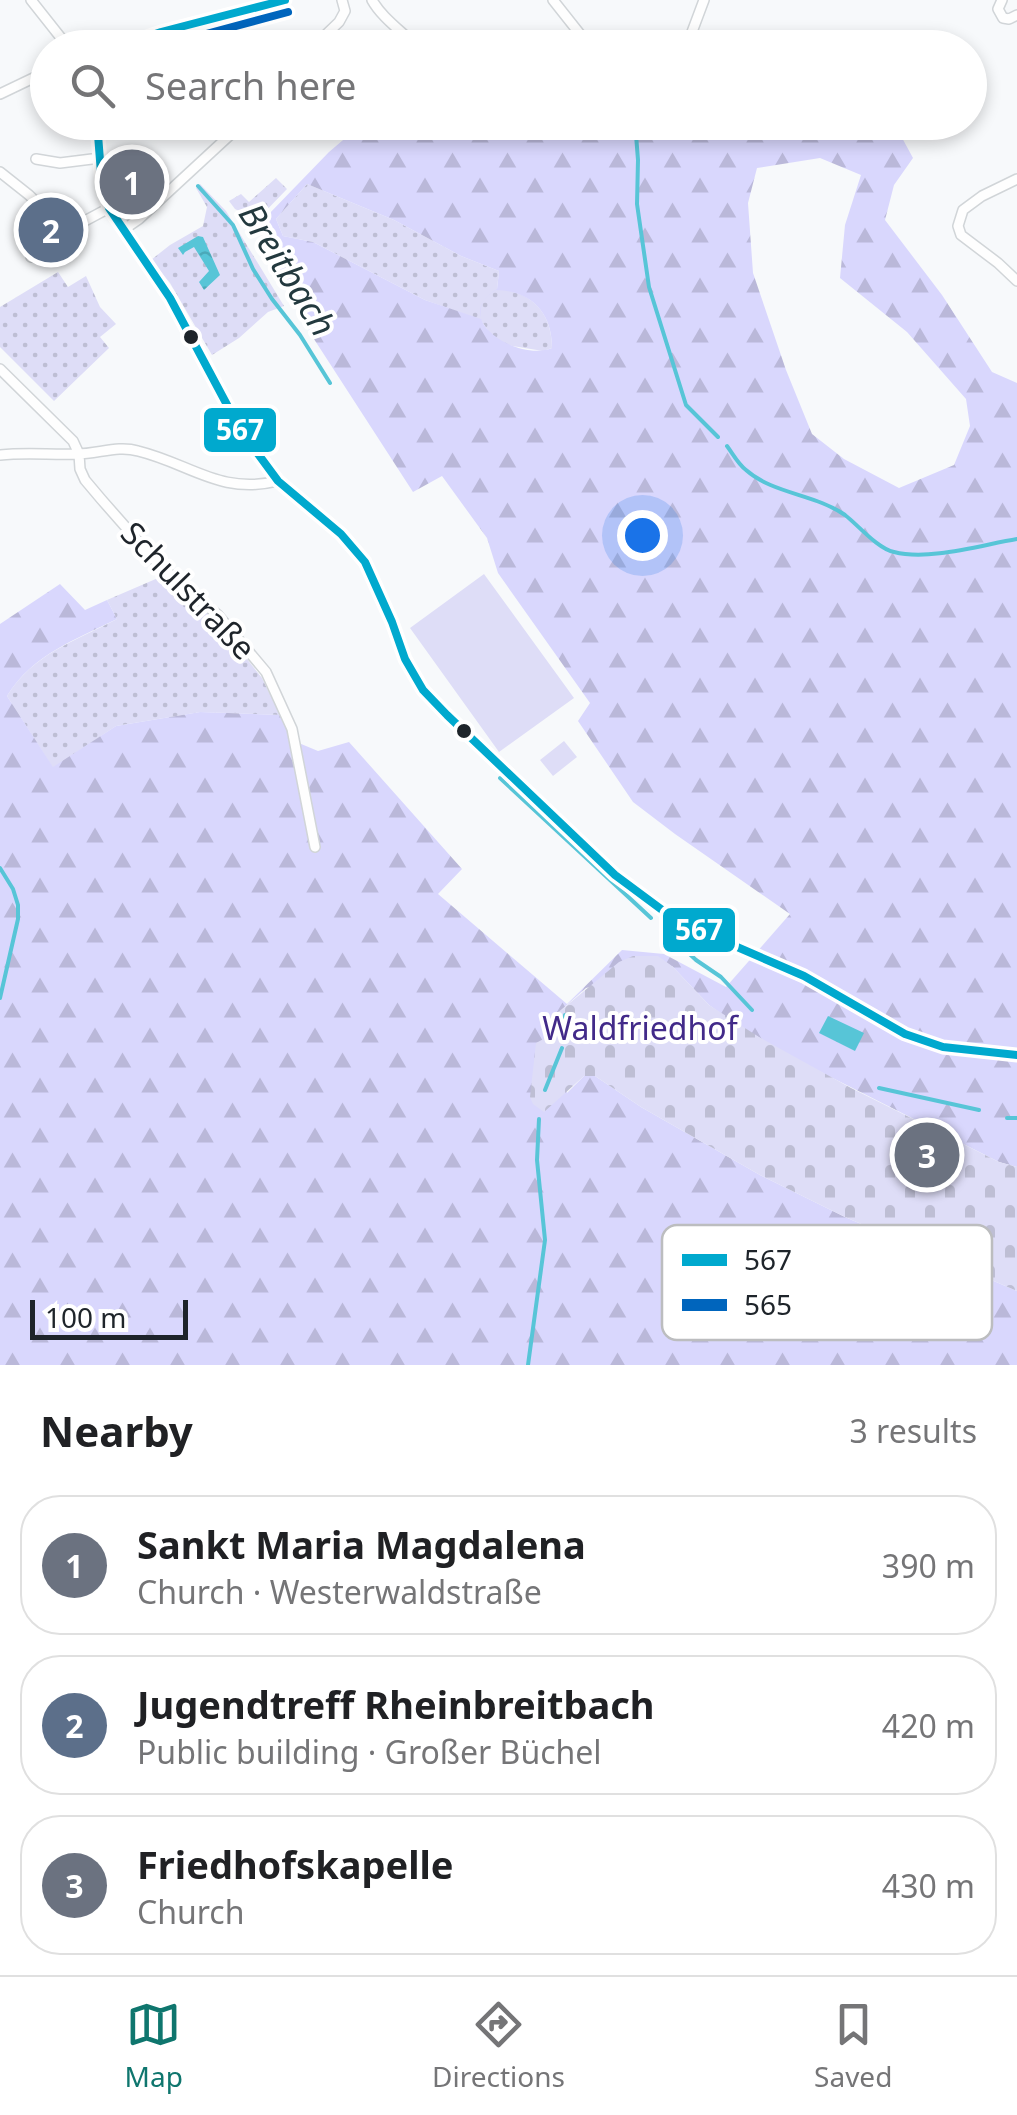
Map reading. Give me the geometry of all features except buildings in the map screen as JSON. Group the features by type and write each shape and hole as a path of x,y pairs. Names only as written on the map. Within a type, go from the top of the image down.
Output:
{"street":[{"path":"31,0 55,30"},
{"path":"168,30 285,0"},
{"path":"330,30 346,11 342,0"},
{"path":"372,0 379,13 402,30"},
{"path":"553,0 577,30"},
{"path":"693,30 704,0"},
{"path":"1002,0 998,9 1003,18 1017,15"},
{"path":"0,94 30,80"},
{"path":"98,140 102,186 109,208 170,298 241,432 278,481 341,534 366,562 405,659 423,690 495,763 616,874 677,921 804,976 905,1034 943,1048 1017,1054"},
{"path":"123,230 139,220 224,140"},
{"path":"36,159 60,163 100,158"},
{"path":"5,175 66,231"},
{"path":"1017,179 963,210 958,226 961,235 1017,282"},
{"path":"31,256 109,208"},
{"name":"Schulstraße","path":"0,369 73,441 85,480 101,499 159,565 218,615 266,672 292,729 316,848"},
{"path":"0,455 80,454 122,448 238,485 259,486 278,481"}],"green space":[{"path":"343,140 903,140 913,158 894,185 885,220 942,295 992,372 1017,383 1017,1167 999,1162 791,1057 709,1005 672,966 586,988 560,1011 567,1093 584,1076 595,1076 760,1175 864,1225 662,1225 662,1340 992,1340 992,1280 1017,1291 1017,1365 0,1365 0,624 60,584 85,610 107,600 117,619 42,659 17,681 7,696 53,767 116,726 200,712 280,715 294,741 318,751 349,742 462,869 438,894 567,1004 622,950 664,954 726,987 790,914 633,802 578,721 590,703 498,573 487,538 442,476 413,492 312,336 280,272 267,216","holes":["820,158 861,175 845,225 840,278 907,332 966,399 970,426 954,465 899,488 844,459 812,434 753,273 748,203 757,168","307,184 394,220 461,256 499,271 497,289 484,301 496,290 529,299 544,314 552,348 538,351 507,343 493,335 481,315 481,319 425,300 313,242 283,236 276,219"]},
{"path":"276,178 287,189 257,220 235,209 229,201 241,194 249,202"},
{"path":"200,184 226,211 284,306 268,312 212,355 170,283 151,260 203,226 207,207 196,188"},
{"path":"307,184 394,220 461,256 499,271 497,289 520,294 544,314 552,348 543,351 507,345 491,335 481,320 425,300 313,242 283,236 276,219"},
{"path":"58,272 68,287 86,276 100,307 116,324 100,337 109,348 54,401 0,347 0,307"},
{"path":"484,574 574,698 499,752 410,628"},
{"path":"165,575 213,616 262,678 280,715 200,712 116,726 53,768 7,696 42,659 117,619 107,600"},
{"path":"564,741 577,757 553,776 540,760"},
{"name":"Waldfriedhof","path":"633,956 658,956 709,1005 759,1037 851,1088 999,1162 1017,1167 1017,1291 992,1280 992,1225 864,1225 760,1175 595,1076 584,1076 544,1112 533,1104 530,1097 536,1043 549,1036 551,1015 619,962"}],"water":[{"path":"203,237 220,275 204,290 199,282 209,271 194,247 183,255 178,248"},
{"path":"828,1016 864,1033 855,1051 819,1033"}],"waterway":[{"path":"636,140 637,204 649,287 686,405 718,437"},
{"name":"Breitbach","path":"198,186 233,225 253,269 330,383"},
{"path":"727,446 740,465 757,478 833,508 894,552 923,555 1017,539"},
{"name":"Breitbach","path":"500,778 651,918"},
{"path":"0,868 18,905 0,998"},
{"name":"Breitbach","path":"663,929 721,977 752,1010"},
{"path":"563,1035 565,1015"},
{"path":"545,1090 562,1048"},
{"name":"Breitbach","path":"879,1088 979,1110"},
{"name":"Breitbach","path":"1007,1118 1017,1118"},
{"path":"528,1365 545,1240 537,1160 539,1119"}],"transit line":[{"name":"567","path":"169,30 285,0"},
{"name":"565","path":"221,30 288,12"},
{"name":"567","path":"98,140 102,186 109,208 170,298 241,431 278,481 341,534 365,562 405,659 423,690 447,715 615,875 677,921 804,976 905,1034 943,1047 1017,1055"}],"place":[{"name":"Sankt Maria Magdalena","path":"132,182"},
{"name":"Jugendtreff Rheinbreitbach","path":"51,230"},
{"name":"Friedhofskapelle","path":"927,1155"}]}
